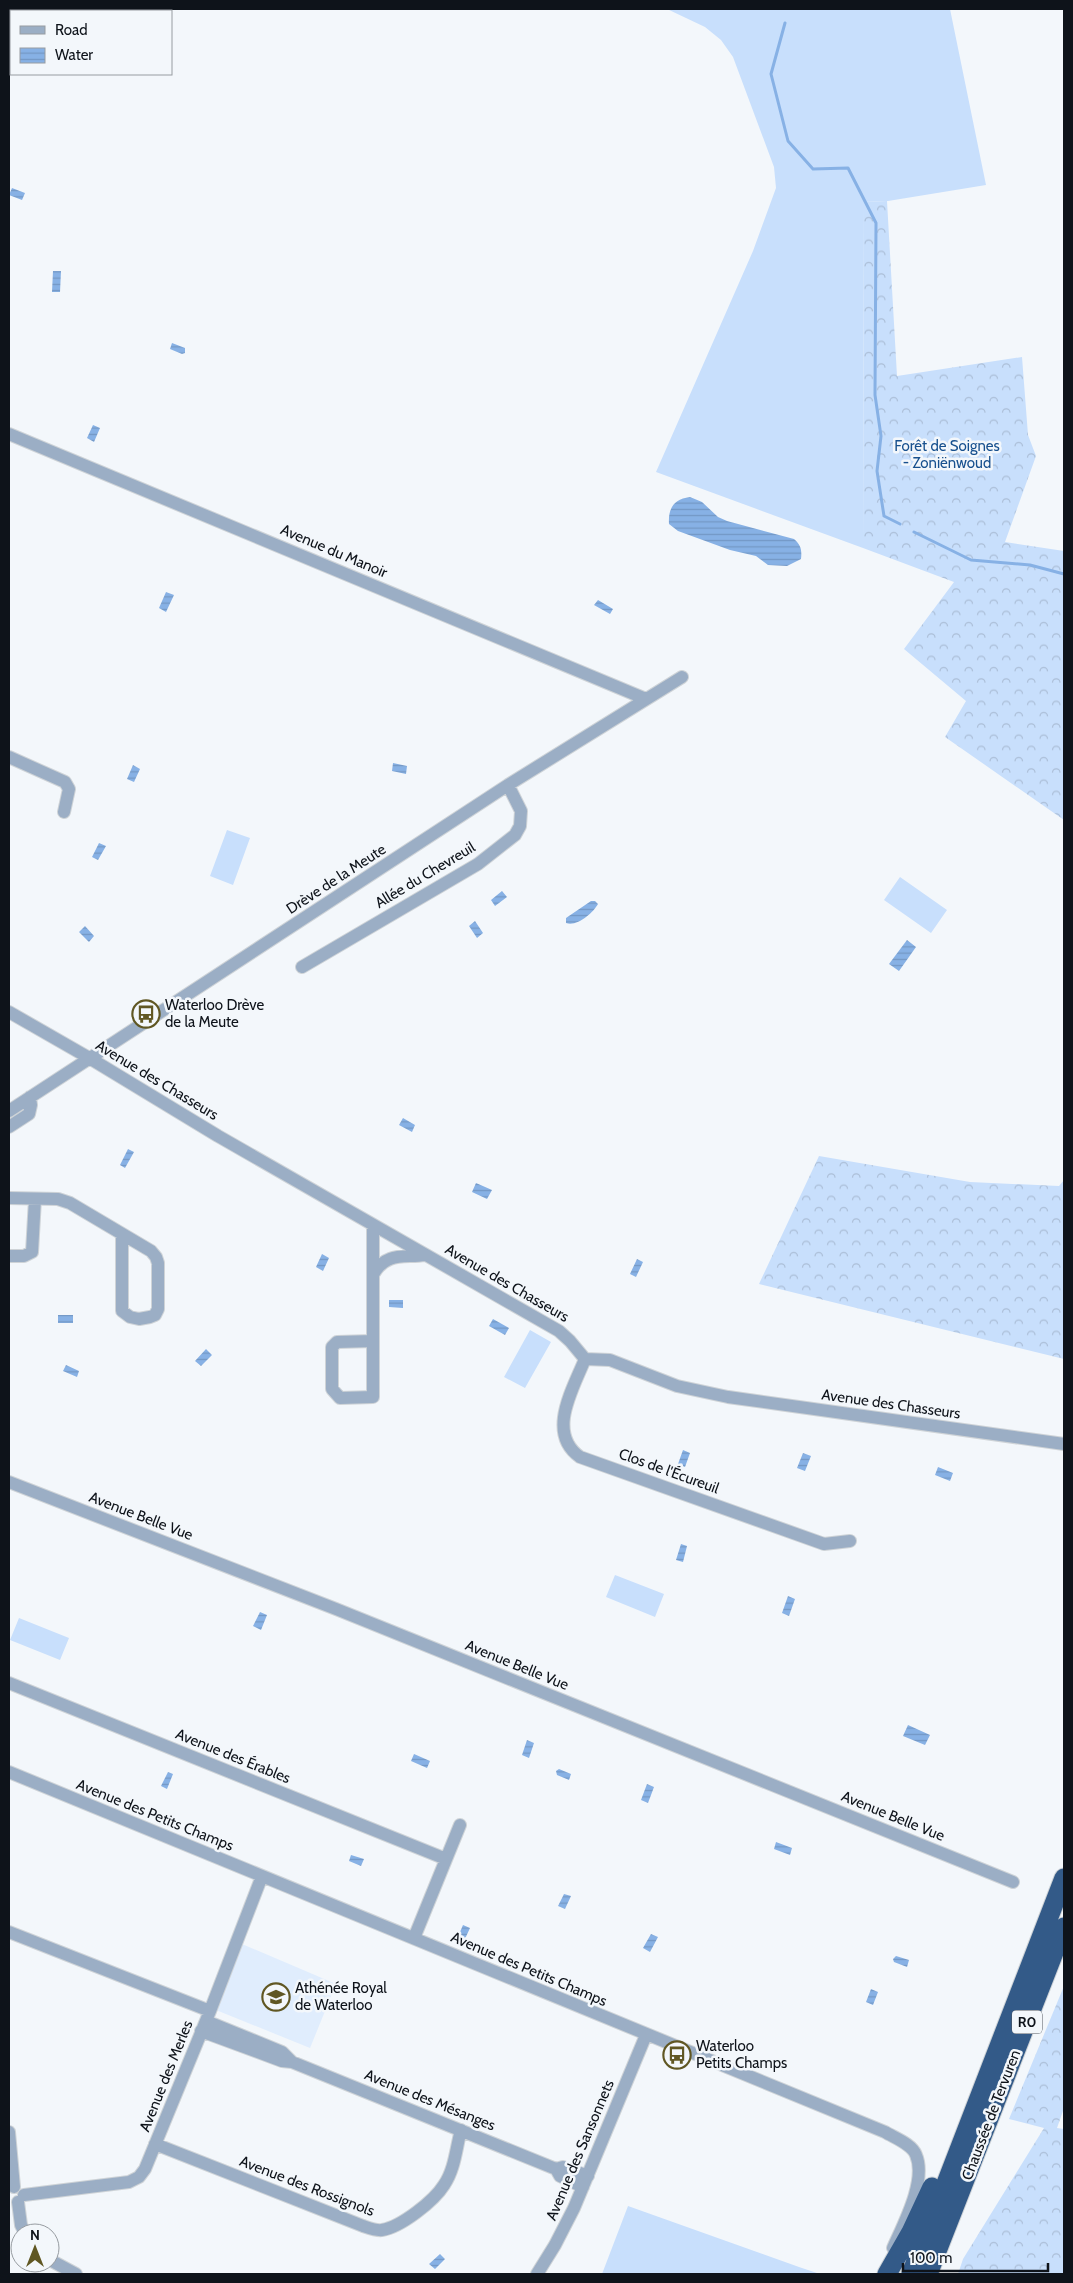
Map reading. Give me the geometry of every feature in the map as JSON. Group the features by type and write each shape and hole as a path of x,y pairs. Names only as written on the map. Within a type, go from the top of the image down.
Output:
{"highway":[{"name":"Chaussée de Tervuren","path":"956,2157 1064,1878"},
{"name":"Chaussée de Tervuren","path":"928,2274 1064,1927"},
{"path":"886,2274 911,2232 938,2175 956,2157"},
{"name":"R0","path":"911,2274 956,2157"}],"street":[{"name":"Avenue du Manoir","path":"9,434 646,699"},
{"name":"Drève de la Meute","path":"9,1111 508,785 682,677"},
{"path":"9,757 65,782 69,789 64,812"},
{"name":"Allée du Chevreuil","path":"302,967 478,864 515,835 520,826 521,811 508,785"},
{"name":"Avenue des Chasseurs","path":"9,1012 218,1136 559,1331 585,1359 610,1360 677,1386 728,1397 1064,1444"},
{"path":"9,1127 29,1114 30,1097"},
{"path":"9,1198 58,1199 70,1203 122,1235 156,1257 159,1271 158,1309 150,1317 130,1317 122,1312 122,1235"},
{"path":"9,1256 24,1256 32,1252 35,1199"},
{"path":"372,1341 336,1342 332,1347 332,1389 336,1396 340,1398 372,1397 373,1225"},
{"path":"374,1273 380,1263 390,1258 425,1255"},
{"name":"Clos de l'Écureuil","path":"585,1359 563,1416 563,1429 567,1441 571,1450 576,1454 824,1544 850,1541"},
{"name":"Avenue Belle Vue","path":"9,1482 326,1606 1013,1882"},
{"name":"Avenue des Érables","path":"9,1683 446,1859"},
{"name":"Avenue des Petits Champs","path":"9,1772 885,2132 909,2146 916,2154 918,2182 886,2274"},
{"path":"414,1938 460,1826"},
{"name":"Avenue des Merles","path":"13,2196 129,2182 139,2177 145,2169 206,2021 262,1876"},
{"name":"Avenue des Mésanges","path":"12,1937 282,2052 292,2062 556,2169 563,2167 585,2182"},
{"name":"Avenue des Sansonnets","path":"537,2274 555,2244 585,2182 646,2035"},
{"path":"9,2132 13,2196 21,2223"},
{"name":"Avenue des Rossignols","path":"155,2144 363,2226 381,2230 402,2223 444,2186 466,2132"},
{"path":"60,2265 76,2274"}],"shaded area":[{"name":"Athénée Royal de Waterloo","path":"242,1944 336,1984 310,2048 216,2010"}],"green space":[{"path":"667,9 950,9 986,185 888,201 864,202 863,548 656,472 753,251 776,188 774,167 733,57 721,40 705,27"},
{"name":"Forêt de Soignes - Zoniënwoud","path":"887,201 897,376 1022,357 1028,435 1036,456 1005,542 1064,551 1064,820 945,737 966,701 904,649 954,582 863,548 864,202"},
{"path":"227,830 250,838 233,885 210,876"},
{"path":"900,877 947,910 931,933 884,900"},
{"path":"819,1156 970,1182 1059,1186 1064,1180 1064,1359 759,1284"},
{"path":"530,1330 551,1342 525,1388 504,1377"},
{"path":"615,1575 664,1594 655,1617 606,1597"},
{"path":"19,1618 69,1638 60,1660 10,1640"},
{"path":"1064,1986 1064,2108 1057,2128 1064,2129 1064,2274 958,2274 963,2259 1044,2128 1009,2119"},
{"path":"628,2206 799,2267 820,2274 602,2274"}],"water":[{"path":"12,188 25,193 22,200 9,195"},
{"path":"53,271 61,271 60,292 52,292"},
{"path":"172,343 185,348 185,353 182,354 170,349"},
{"path":"93,425 100,428 94,442 87,438"},
{"path":"690,497 702,502 718,517 727,521 794,539 800,548 801,559 787,566 768,565 756,556 730,550 678,531 669,524 671,509 676,502"},
{"path":"166,592 174,595 166,612 159,608"},
{"path":"598,600 613,609 610,614 594,605"},
{"path":"393,763 407,766 406,774 392,771"},
{"path":"133,765 140,769 134,782 127,779"},
{"path":"99,843 106,846 98,860 92,857"},
{"path":"502,891 507,897 495,906 491,900"},
{"path":"591,901 595,901 598,904 589,915 575,923 566,923 566,918"},
{"path":"475,921 483,933 477,938 469,926"},
{"path":"85,926 94,936 89,942 79,932"},
{"path":"907,940 916,947 899,971 889,964"},
{"path":"403,1118 415,1125 412,1132 399,1125"},
{"path":"128,1149 134,1152 125,1168 120,1165"},
{"path":"476,1183 492,1190 487,1199 472,1192"},
{"path":"322,1254 329,1258 323,1271 316,1267"},
{"path":"637,1259 643,1262 636,1277 630,1274"},
{"path":"389,1300 403,1300 403,1308 389,1307"},
{"path":"58,1315 73,1315 73,1323 58,1323"},
{"path":"493,1319 509,1328 505,1335 489,1326"},
{"path":"206,1349 212,1355 201,1366 195,1361"},
{"path":"66,1365 79,1371 77,1377 63,1371"},
{"path":"683,1450 690,1453 685,1467 678,1464"},
{"path":"803,1453 811,1456 805,1471 797,1468"},
{"path":"938,1467 953,1473 950,1481 935,1475"},
{"path":"681,1544 687,1546 683,1562 676,1560"},
{"path":"788,1596 795,1599 789,1616 782,1613"},
{"path":"260,1612 267,1615 261,1630 253,1626"},
{"path":"908,1725 930,1735 925,1745 903,1736"},
{"path":"527,1740 534,1743 529,1758 522,1755"},
{"path":"414,1754 430,1761 427,1768 411,1761"},
{"path":"559,1769 571,1774 569,1780 557,1775 556,1771"},
{"path":"168,1772 173,1774 167,1789 161,1786"},
{"path":"647,1784 654,1787 648,1803 641,1800"},
{"path":"776,1842 792,1848 790,1855 774,1849"},
{"path":"351,1855 364,1859 361,1866 349,1861"},
{"path":"564,1894 571,1896 565,1909 558,1906"},
{"path":"463,1925 470,1928 464,1941 457,1939"},
{"path":"651,1934 658,1937 650,1952 643,1948"},
{"path":"896,1956 909,1960 907,1967 894,1962 893,1959"},
{"path":"871,1989 878,1992 873,2005 866,2002"},
{"path":"440,2254 445,2259 435,2269 429,2264"}],"waterway":[{"path":"785,23 771,74 788,141 813,169 848,168 876,223 875,395 881,436 877,471 884,516 900,524"},
{"path":"914,532 971,560 1030,565 1064,574"}],"place":[{"name":"Waterloo Drève de la Meute","path":"146,1014"},
{"name":"Athénée Royal de Waterloo","path":"276,1997"},
{"name":"Waterloo Petits Champs","path":"677,2055"}]}
